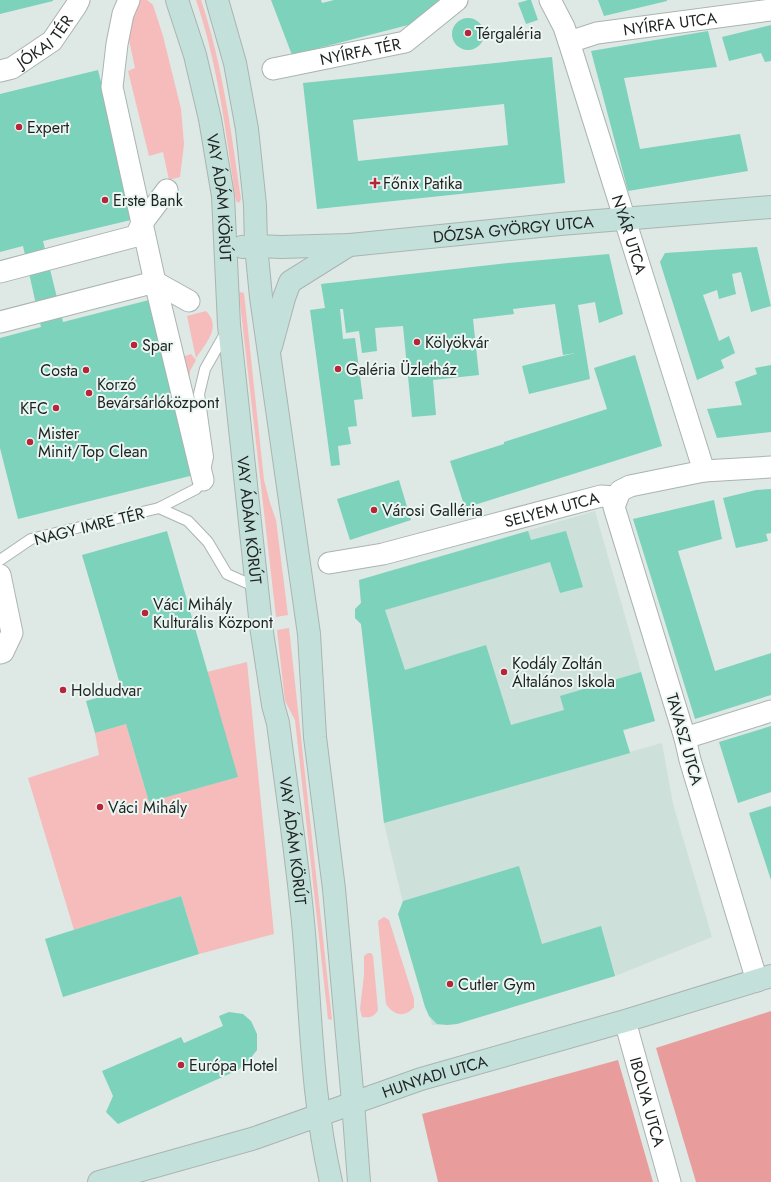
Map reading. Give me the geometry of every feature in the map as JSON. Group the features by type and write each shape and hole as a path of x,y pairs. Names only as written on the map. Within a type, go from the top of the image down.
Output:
{"street":[{"path":"129,0 123,14 117,44 112,87 155,282 203,480"},
{"name":"VAY ÁDÁM KÖRÚT","path":"177,0 196,55 210,119 223,196 229,325 261,626 273,705 278,723 295,853 304,932 312,1051 319,1115 331,1182"},
{"name":"VAY ÁDÁM KÖRÚT","path":"217,0 235,63 247,129 255,205 256,246 268,356 309,634 314,737 334,889 359,1182"},
{"name":"NYÍRFA TÉR","path":"273,69 405,42 457,0"},
{"name":"NYÁR UTCA","path":"550,0 564,27 569,42 704,471"},
{"name":"JÓKAI TÉR","path":"0,71 12,68 52,41 81,2"},
{"name":"NYÍRFA UTCA","path":"569,42 597,33 771,10"},
{"path":"0,272 136,236 142,223 167,190"},
{"name":"DÓZSA GYÖRGY UTCA","path":"225,249 256,246 281,247 350,245 624,218 771,207"},
{"path":"268,356 290,282 350,245"},
{"path":"0,322 155,282 189,301"},
{"name":"SELYEM UTCA","path":"329,564 383,554 601,496 617,497 620,491 630,486 704,471 771,466"},
{"name":"TAVASZ UTCA","path":"617,497 614,507 685,738 690,760 764,979"},
{"path":"0,653 3,652 12,633 2,582"},
{"path":"685,738 771,710"},
{"name":"HUNYADI UTCA","path":"100,1182 255,1138 421,1079 625,1021 764,979"},
{"name":"IBOLYA UTCA","path":"625,1021 670,1182"}],"lane":[{"path":"203,480 208,457 199,394 205,369 229,325"},
{"name":"NAGY IMRE TÉR","path":"0,560 31,539 159,508 196,489 203,480"},
{"name":"NAGY IMRE TÉR","path":"159,508 188,521 208,542 227,574 257,587"}],"shaded area":[{"path":"134,0 147,0 153,5 163,36 181,109 184,144 180,177 169,180 163,152 149,156 128,71 135,68 126,26 135,15 131,6"},
{"path":"196,0 201,0 209,25 221,74 241,199 239,203 236,201 216,74 204,25"},
{"path":"240,292 244,293 264,480 276,520 288,615 276,617 239,294"},
{"path":"206,311 211,317 213,329 208,341 196,358 187,316"},
{"path":"191,354 196,360 190,371 188,390 179,358"},
{"path":"595,511 655,721 623,731 630,752 662,743 673,804 712,937 615,976 457,1024 432,1025 384,823 361,624 355,618 355,609 361,603 359,580"},
{"path":"289,628 332,1020 328,1019 295,720 285,701 277,630"},
{"path":"247,662 274,934 199,954 181,896 74,930 28,778 99,755 95,733 126,724 149,802 237,777 207,672"},
{"path":"384,917 389,920 414,999 414,1007 411,1011 403,1014 392,1011 386,1004 378,921"},
{"path":"371,953 373,956 378,1010 373,1016 362,1017 360,1009 364,975 364,956"},
{"path":"771,1011 771,1182 696,1182 656,1048"},
{"path":"618,1060 653,1182 438,1182 422,1114"}],"building":[{"path":"0,0 53,0 53,1 0,14"},
{"path":"271,0 321,0 322,3 334,0 444,0 412,24 292,55"},
{"path":"531,0 538,20 526,24 518,3"},
{"path":"598,0 667,0 667,1 604,16"},
{"name":"Térgaléria","path":"465,18 471,18 480,22 484,34 480,46 471,50 465,50 456,46 452,37 452,31 456,22"},
{"path":"771,25 771,61 765,62 761,53 729,61 722,37"},
{"path":"708,31 717,67 624,78 640,149 740,134 748,171 628,191 591,51"},
{"path":"552,57 565,183 317,209 303,83","holes":["504,104 508,145 358,161 353,120"]},
{"name":"Korzó Bevársárlóközpont","path":"98,70 135,219 43,241 63,322 153,299 198,474 18,519 0,448 0,338 41,327 23,246 0,252 0,94"},
{"path":"757,247 771,306 751,312 741,272 732,274 736,294 719,299 717,290 703,295 719,341 729,336 735,353 721,360 724,368 697,380 660,262 665,253"},
{"path":"609,254 623,314 599,323 595,302 578,305 590,379 529,394 522,366 575,353 563,355 555,304 513,309 514,314 473,319 479,375 433,380 436,415 412,417 403,326 375,328 377,351 362,353 359,331 346,333 343,309 340,309 343,339 355,338 363,399 354,400 357,426 348,427 351,444 338,446 340,465 331,466 310,310 325,308 321,284 508,263"},
{"path":"635,355 662,446 465,508 450,461 607,409 594,368"},
{"path":"771,365 771,432 717,438 707,409 742,405 735,382 757,374 755,368"},
{"name":"Városi Galléria","path":"399,480 411,520 350,540 337,499"},
{"path":"771,489 771,533 766,534 768,541 736,548 723,498 756,490"},
{"path":"714,500 722,539 678,551 715,671 771,653 771,695 695,719 633,519"},
{"name":"Váci Mihály Kulturális Központ","path":"167,531 238,777 149,802 126,724 95,733 86,701 122,691 82,555"},
{"name":"Kodály Zoltán Általános Iskola","path":"528,531 531,540 566,531 583,587 560,593 550,562 385,610 405,670 486,645 511,725 564,710 560,696 641,672 655,721 623,730 630,753 384,823 361,624 355,618 355,609 361,603 359,580"},
{"path":"771,726 771,792 738,803 719,742"},
{"path":"771,806 771,880 749,813"},
{"path":"519,866 542,944 601,926 615,976 457,1024 437,1024 429,1016 425,1007 398,914 403,901"},
{"path":"181,896 199,954 63,997 45,939"},
{"name":"Európa Hotel","path":"229,1012 243,1014 251,1021 257,1034 257,1050 238,1070 118,1124 106,1112 113,1096 102,1071 181,1037 184,1043 223,1026 219,1016"}],"place":[{"name":"Térgaléria","path":"468,33"},
{"name":"Expert","path":"19,127"},
{"name":"Főnix Patika","path":"375,183"},
{"name":"Erste Bank","path":"105,200"},
{"name":"Kölyökvár","path":"417,342"},
{"name":"Spar","path":"134,345"},
{"name":"Galéria Üzletház","path":"338,369"},
{"name":"Costa","path":"86,370"},
{"name":"Korzó Bevársárlóközpont","path":"89,393"},
{"name":"KFC","path":"56,408"},
{"name":"Mister Minit/Top Clean","path":"30,442"},
{"name":"Városi Galléria","path":"374,510"},
{"name":"Váci Mihály Kulturális Központ","path":"145,613"},
{"name":"Kodály Zoltán Általános Iskola","path":"504,672"},
{"name":"Holdudvar","path":"63,690"},
{"name":"Váci Mihály","path":"100,807"},
{"name":"Cutler Gym","path":"450,984"},
{"name":"Európa Hotel","path":"181,1065"}]}
